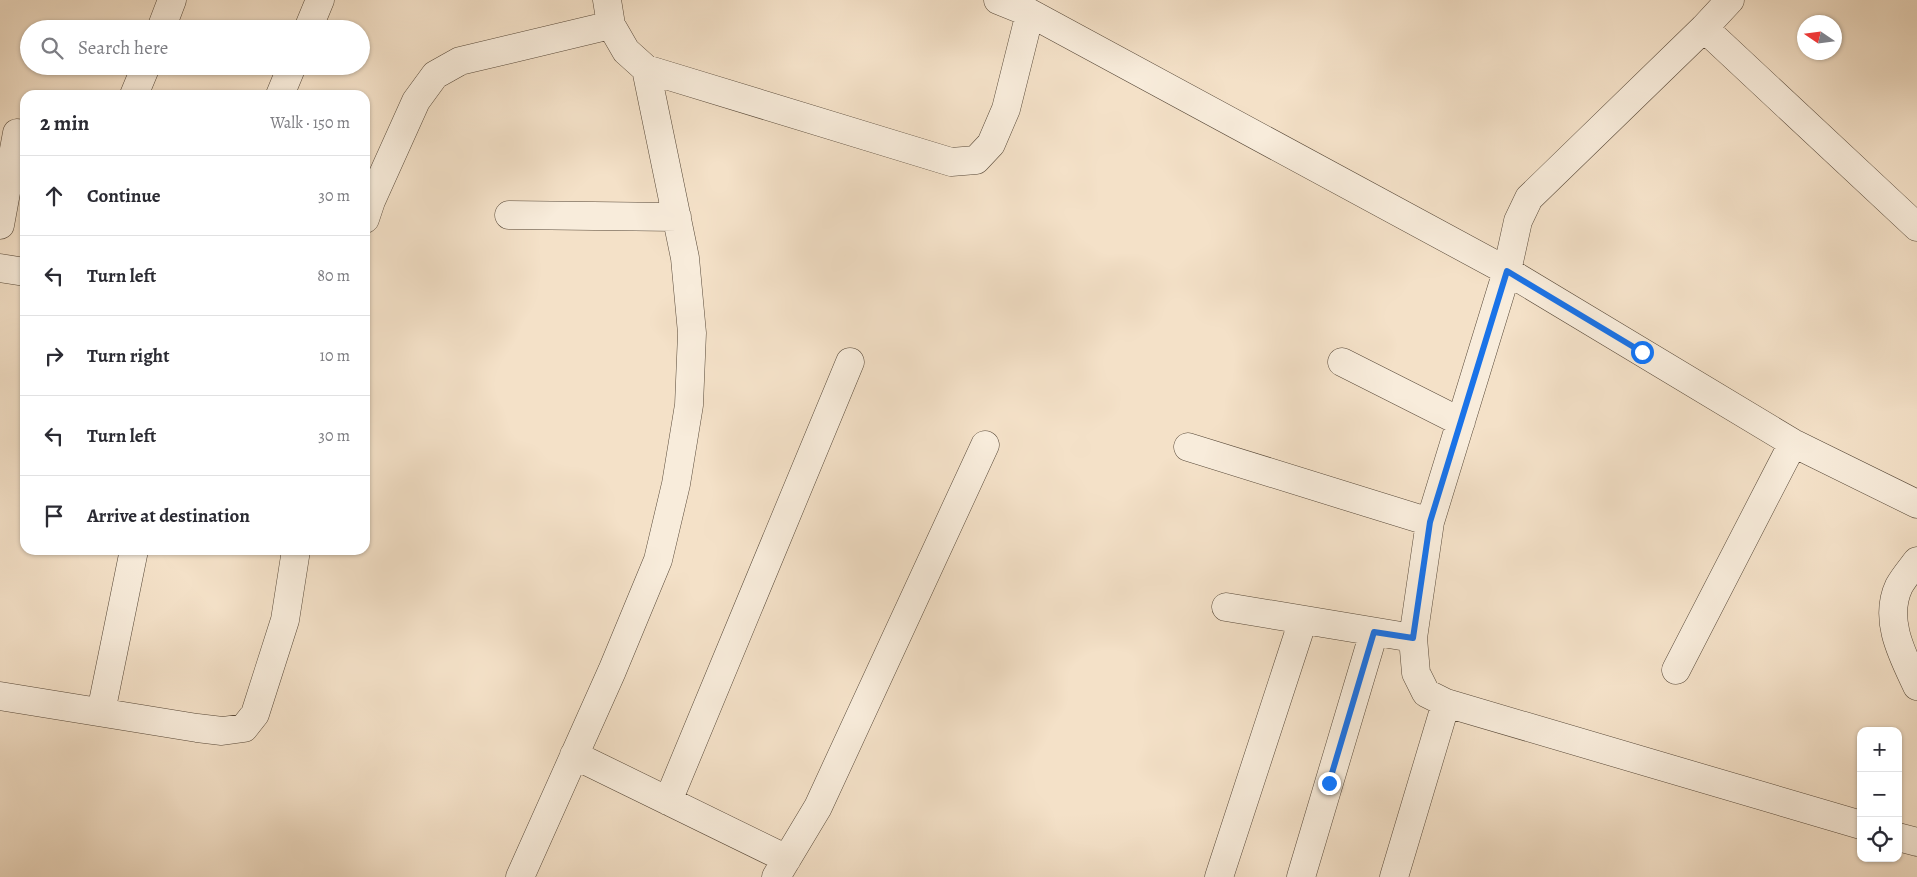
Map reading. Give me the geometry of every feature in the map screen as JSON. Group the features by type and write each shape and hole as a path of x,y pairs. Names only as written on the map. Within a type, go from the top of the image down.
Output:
{"street":[{"path":"164,20 172,0"},
{"path":"312,20 320,0"},
{"path":"998,0 1030,13 1507,271 1794,443 1917,504"},
{"path":"1730,0 1704,28 1529,198 1518,221 1507,271 1430,522 1413,638 1416,673 1426,693 1446,703 1857,825"},
{"path":"370,204 416,101 435,75 460,62 609,13 626,51 646,69 951,162 976,160 991,144 1006,109 1030,13"},
{"path":"1704,28 1917,227"},
{"path":"520,877 612,671 658,560 676,484 689,405 692,333 685,258 646,69"},
{"path":"136,90 142,75"},
{"path":"282,90 288,75"},
{"path":"0,225 14,130"},
{"path":"508,215 676,218"},
{"path":"0,268 20,271"},
{"path":"668,801 850,362"},
{"path":"1342,362 1461,422"},
{"path":"1676,670 1794,443"},
{"path":"574,755 668,801 781,868 818,807 986,445"},
{"path":"1188,447 1430,522"},
{"path":"101,712 133,555"},
{"path":"0,696 197,728 222,731 244,728 255,714 285,620 295,555"},
{"path":"1917,561 1900,586 1893,605 1894,630 1917,686"},
{"path":"1226,607 1413,638"},
{"path":"1219,877 1303,620"},
{"path":"1301,877 1374,632"},
{"path":"1394,877 1446,703"},
{"path":"1902,838 1917,842"}],"route":[{"path":"1329,783 1374,632 1413,638 1430,522 1507,271 1642,352"}]}
